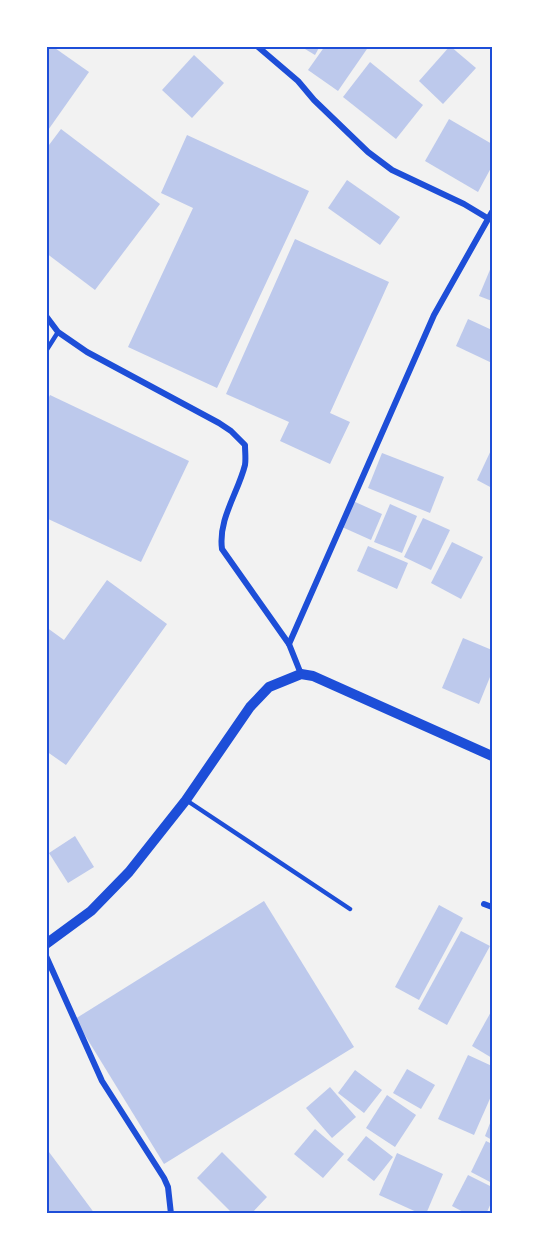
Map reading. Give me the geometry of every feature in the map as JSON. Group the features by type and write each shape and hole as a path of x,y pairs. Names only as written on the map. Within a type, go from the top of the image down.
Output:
{"street":[{"path":"257,46 298,81 368,152 392,170 464,204 489,219"},
{"path":"289,644 434,315 492,212"},
{"path":"46,316 58,332 87,352 219,423 245,445 245,463 220,537 222,549 289,644 301,674"},
{"path":"46,944 91,912 129,872 186,800 250,707 269,687 301,674 313,676 492,756"},
{"path":"484,904 492,907"},
{"path":"46,956 102,1081 164,1178 168,1187 171,1214"}],"lane":[{"path":"46,351 58,332"},
{"path":"186,800 350,909"}],"building":[{"path":"46,46 52,46 89,72 46,133"},
{"path":"300,46 320,46 315,55"},
{"path":"325,46 369,46 338,91 308,70"},
{"path":"450,46 476,68 443,104 419,81"},
{"path":"194,55 224,83 192,118 162,90"},
{"path":"370,62 423,105 396,139 343,97"},
{"path":"449,119 492,144 492,166 478,192 425,161"},
{"path":"61,129 160,204 95,290 46,253 46,149"},
{"path":"187,135 309,191 217,388 128,347 193,208 161,193"},
{"path":"347,180 400,217 380,245 328,208"},
{"path":"295,239 389,282 330,413 350,422 330,464 280,441 289,422 226,394"},
{"path":"492,265 492,301 479,296"},
{"path":"468,319 492,330 492,363 456,346"},
{"path":"50,395 189,461 141,562 46,518 46,403"},
{"path":"492,448 492,488 477,480"},
{"path":"382,453 444,477 430,513 368,488"},
{"path":"353,501 382,514 371,540 342,527"},
{"path":"390,504 417,516 402,553 374,542"},
{"path":"423,518 450,530 431,570 404,557"},
{"path":"452,542 483,557 461,599 431,583"},
{"path":"368,546 408,563 397,589 357,571"},
{"path":"107,580 167,624 66,765 46,751 46,627 64,640"},
{"path":"463,638 492,650 492,672 479,704 442,688"},
{"path":"75,836 94,867 68,883 49,853"},
{"path":"264,901 354,1047 164,1164 75,1019"},
{"path":"439,905 463,918 419,1000 395,987"},
{"path":"461,931 490,946 447,1025 418,1009"},
{"path":"492,1010 492,1058 472,1046"},
{"path":"468,1055 492,1066 492,1094 474,1135 438,1119"},
{"path":"407,1069 435,1085 421,1109 393,1093"},
{"path":"355,1070 382,1090 364,1113 338,1093"},
{"path":"330,1087 356,1117 332,1138 306,1108"},
{"path":"387,1095 416,1115 395,1147 366,1128"},
{"path":"492,1118 492,1140 485,1136"},
{"path":"315,1129 344,1154 323,1178 294,1154"},
{"path":"366,1136 393,1157 374,1181 347,1160"},
{"path":"486,1141 492,1144 492,1183 471,1172"},
{"path":"46,1148 95,1214 46,1214"},
{"path":"222,1152 267,1197 251,1214 233,1214 197,1178"},
{"path":"397,1153 443,1174 426,1214 421,1214 379,1195"},
{"path":"468,1175 492,1187 492,1201 486,1214 467,1214 452,1206"}]}
